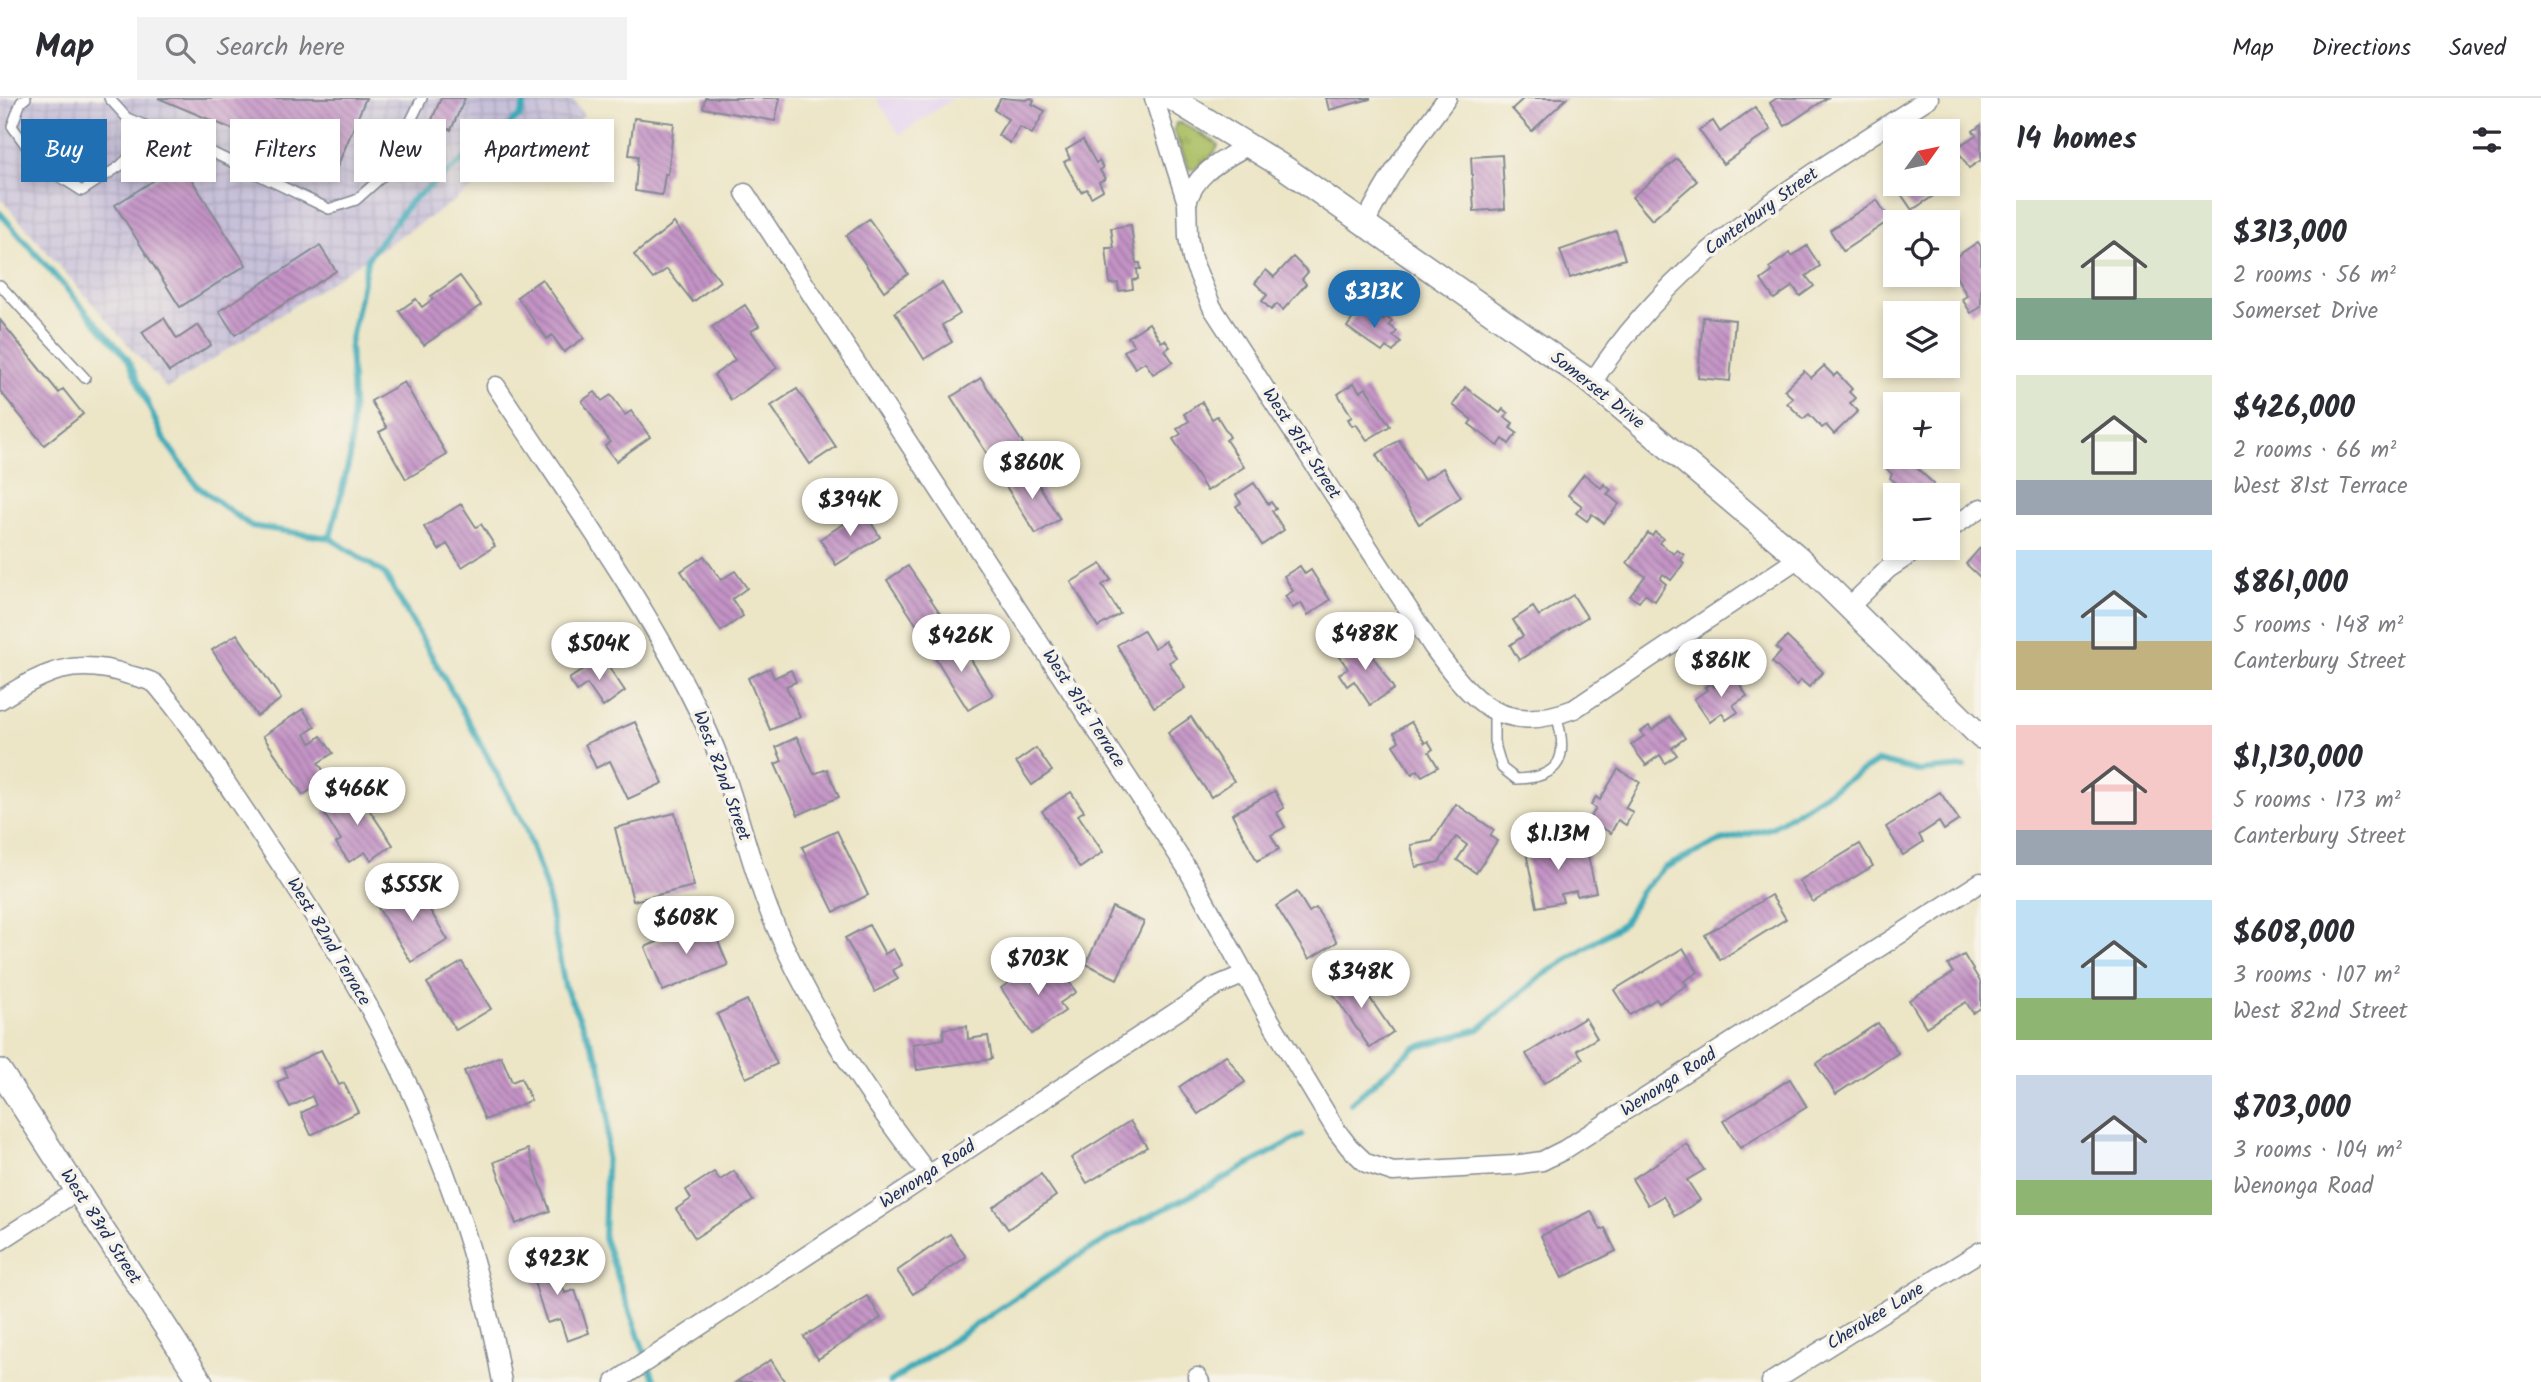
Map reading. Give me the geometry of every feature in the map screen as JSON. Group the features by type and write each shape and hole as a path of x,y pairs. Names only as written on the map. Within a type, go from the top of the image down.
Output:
{"street":[{"name":"West 81st Street","path":"1154,98 1187,203 1192,259 1212,307 1450,670 1474,697 1494,713"},
{"name":"Somerset Drive","path":"1171,98 1285,168 1591,383 1799,558 1981,737"},
{"path":"1365,224 1381,190 1403,155 1447,98"},
{"name":"Canterbury Street","path":"1591,383 1646,311 1736,227 1929,98"},
{"path":"1187,203 1198,179 1212,167 1247,146"},
{"name":"West 81st Terrace","path":"745,193 1181,859 1336,1130"},
{"name":"West 82nd Street","path":"496,386 645,613 679,670 706,727 772,919 798,974 853,1068 891,1126 929,1175"},
{"path":"1960,522 1981,508"},
{"path":"1494,713 1538,718 1556,715 1583,703 1799,558"},
{"path":"1850,606 1888,569 1902,560"},
{"name":"West 82nd Terrace","path":"0,700 32,679 51,671 87,666 121,672 153,682 179,712 301,895 349,973 396,1059 443,1170 468,1240 502,1382"},
{"name":"Wenonga Road","path":"1336,1130 1366,1163 1393,1172 1542,1161 1564,1150 1981,882"},
{"name":"Wenonga Road","path":"621,1378 1214,987 1245,974"},
{"name":"West 83rd Street","path":"0,1072 201,1382"},
{"path":"0,1241 77,1191"},
{"name":"Cherokee Lane","path":"1771,1382 1981,1251"}],"lane":[{"path":"26,98 21,102 12,125 39,164 82,191 121,165"},
{"path":"109,98 129,119"},
{"path":"216,156 329,209 356,200 384,176 422,98"},
{"path":"0,285 85,378"},
{"path":"1494,713 1493,741 1502,768 1516,779 1534,779 1551,772 1560,759 1563,738 1556,715"}],"shaded area":[{"path":"0,98 572,98 584,116 579,119 460,119 460,182 483,182 167,389 0,198"},
{"path":"876,98 953,98 900,135"}],"green space":[{"path":"1176,123 1182,123 1218,145 1210,157 1197,167 1189,169 1174,131"}],"building":[{"path":"158,98 366,98 357,119 354,119 354,127 340,160 340,119 230,119 230,128 216,122 216,119 208,119"},
{"path":"441,98 465,98 451,130 446,128 446,119 432,119"},
{"path":"705,98 780,98 775,121 703,108"},
{"path":"1001,98 1031,98 1034,100 1032,104 1045,111 1032,134 1020,127 1010,143 998,135 1008,119 994,110"},
{"path":"1326,98 1370,98 1370,99 1329,110"},
{"path":"1524,98 1567,98 1532,131 1512,109"},
{"path":"1777,98 1827,98 1785,126 1770,103"},
{"path":"1755,107 1771,130 1723,164 1699,130 1713,121 1720,132"},
{"path":"634,118 674,123 668,174 665,174 662,195 635,191 638,156 629,155"},
{"path":"1981,125 1981,160 1969,168 1960,154 1960,145 1976,135 1973,131"},
{"path":"1083,140 1096,163 1099,161 1103,168 1100,170 1105,179 1099,182 1103,190 1091,197 1087,189 1081,192 1064,162 1070,159 1066,150"},
{"path":"1502,155 1505,209 1474,211 1471,157"},
{"path":"1677,159 1697,181 1652,220 1632,197"},
{"path":"151,182 193,182 246,265 180,307 115,205"},
{"path":"1902,196 1933,196 1912,210"},
{"path":"1877,200 1884,210 1883,225 1843,251 1830,230"},
{"path":"869,219 908,274 884,291 846,236"},
{"path":"674,223 720,281 693,302 667,269 653,279 634,255"},
{"path":"1131,225 1136,263 1140,263 1141,269 1137,269 1138,279 1132,280 1133,289 1119,291 1118,283 1110,284 1106,248 1114,248 1111,228"},
{"path":"1616,231 1625,259 1570,278 1560,250"},
{"path":"1978,242 1981,247 1981,307 1971,313 1962,299 1967,296 1960,283 1960,254"},
{"path":"320,246 336,271 235,335 219,311"},
{"path":"1807,246 1820,266 1806,276 1814,286 1800,296 1793,286 1774,299 1761,280 1772,272 1769,268 1790,253 1792,256"},
{"path":"1293,257 1308,272 1302,279 1306,284 1283,310 1277,304 1271,310 1262,301 1267,295 1255,283 1266,270 1274,277"},
{"path":"460,276 481,305 424,345 399,311 416,299 422,307 433,299 431,296"},
{"path":"542,279 584,338 564,352 552,335 547,339 517,297"},
{"path":"942,283 960,314 942,325 952,342 924,359 895,312"},
{"path":"745,305 759,326 751,331 777,368 731,400 714,375 735,360 712,327"},
{"path":"1362,305 1383,320 1386,317 1392,321 1389,325 1397,331 1393,336 1401,342 1393,352 1386,347 1382,352 1347,327"},
{"path":"1703,317 1735,320 1730,381 1698,378"},
{"path":"164,318 177,339 198,325 211,345 169,372 142,332"},
{"path":"0,320 59,393 63,389 83,414 44,445 0,391"},
{"path":"1149,323 1161,342 1165,340 1170,347 1165,350 1173,362 1153,374 1145,362 1135,368 1124,351 1134,345 1128,337"},
{"path":"1824,366 1834,376 1837,373 1852,389 1849,392 1855,398 1850,403 1858,411 1834,434 1826,425 1822,428 1809,414 1803,419 1787,403 1793,398 1784,390 1804,371 1811,378"},
{"path":"981,378 1023,444 993,463 951,397"},
{"path":"404,382 447,455 406,479 379,432 387,428 371,401"},
{"path":"1354,383 1360,392 1366,388 1390,426 1367,440 1356,424 1352,426 1348,419 1352,417 1338,394"},
{"path":"1465,387 1500,413 1503,409 1508,413 1505,417 1513,423 1510,428 1517,433 1509,444 1503,439 1498,446 1469,424 1472,420 1453,405"},
{"path":"797,389 836,447 810,464 771,406"},
{"path":"595,392 602,401 611,395 625,415 631,411 650,437 616,461 605,446 610,442 582,401"},
{"path":"1202,402 1212,419 1217,416 1230,437 1226,440 1244,467 1207,491 1173,439 1181,434 1177,429 1189,421 1184,414"},
{"path":"1399,440 1424,480 1443,468 1461,497 1419,524 1376,455"},
{"path":"1028,468 1060,519 1036,534 1004,483"},
{"path":"1887,469 1918,469 1933,483 1894,483 1890,478 1892,474"},
{"path":"1584,474 1601,488 1604,484 1611,490 1607,494 1619,504 1604,523 1592,514 1587,521 1576,513 1582,506 1568,495"},
{"path":"1254,483 1268,504 1271,502 1276,509 1272,511 1284,530 1262,545 1236,506 1241,503 1236,495"},
{"path":"461,504 476,527 481,524 495,546 462,567 447,544 439,550 424,527"},
{"path":"864,511 880,537 836,565 820,539"},
{"path":"1655,532 1663,538 1659,543 1674,554 1677,550 1684,555 1681,560 1684,563 1671,580 1663,574 1660,579 1666,584 1655,601 1645,594 1639,602 1630,596 1645,576 1627,563 1648,533 1652,536"},
{"path":"1981,547 1981,578 1966,564"},
{"path":"704,556 721,580 735,571 747,588 732,599 743,616 721,631 681,571"},
{"path":"1101,564 1111,580 1102,585 1120,614 1098,627 1071,582"},
{"path":"908,566 940,613 918,627 887,580"},
{"path":"1300,566 1305,574 1311,570 1330,600 1308,615 1301,603 1293,608 1285,596 1293,591 1284,576"},
{"path":"1573,595 1587,617 1519,660 1510,645 1523,636 1513,620 1533,607 1539,616"},
{"path":"1143,630 1154,648 1165,641 1176,658 1169,662 1185,688 1154,707 1117,645"},
{"path":"237,634 281,699 257,716 212,650"},
{"path":"948,637 958,654 965,650 993,695 968,710 929,648"},
{"path":"1787,637 1823,672 1809,687 1801,680 1796,685 1772,662 1781,652 1776,648"},
{"path":"1362,639 1394,689 1370,705 1354,681 1347,686 1339,674 1348,669 1338,654"},
{"path":"602,657 625,691 603,707 587,684 577,691 569,679"},
{"path":"770,668 774,678 791,670 796,682 786,686 800,717 770,730 748,678"},
{"path":"1733,674 1747,696 1733,705 1738,712 1726,720 1722,713 1710,722 1694,699 1707,690 1705,687 1711,683 1714,687"},
{"path":"303,709 315,727 305,734 311,743 321,736 333,753 318,763 329,778 303,795 263,736"},
{"path":"1191,717 1234,781 1211,797 1168,733"},
{"path":"1670,717 1685,738 1672,748 1677,755 1665,763 1660,755 1646,765 1631,745 1644,736 1641,732 1649,726 1652,730"},
{"path":"635,722 663,783 628,799 610,761 596,768 585,744"},
{"path":"1411,722 1425,743 1428,741 1433,749 1429,752 1438,767 1422,776 1418,770 1412,774 1393,745 1399,741 1394,733"},
{"path":"797,737 814,774 827,769 839,797 798,815 775,764 782,761 776,747"},
{"path":"1036,748 1052,771 1032,785 1016,762"},
{"path":"1618,769 1640,782 1625,808 1633,812 1626,825 1618,820 1611,833 1589,820 1596,808 1591,805 1596,797 1600,800"},
{"path":"360,787 368,799 364,802 393,845 371,860 365,852 349,862 336,843 341,840 323,812"},
{"path":"1275,791 1284,808 1277,813 1285,827 1271,835 1279,849 1257,861 1232,814"},
{"path":"1071,792 1084,811 1078,815 1103,852 1080,868 1042,811"},
{"path":"1940,792 1959,820 1944,830 1939,822 1919,835 1923,842 1903,855 1886,827"},
{"path":"1456,804 1494,830 1490,836 1497,841 1476,873 1457,860 1467,845 1456,837 1439,862 1416,867 1411,845 1432,841"},
{"path":"675,813 694,886 633,901 615,828"},
{"path":"837,831 868,895 834,912 802,847"},
{"path":"1552,836 1556,854 1586,847 1596,892 1577,896 1576,891 1561,894 1563,902 1537,907 1524,842"},
{"path":"1860,844 1873,866 1813,902 1799,881"},
{"path":"414,884 448,940 411,962 377,906"},
{"path":"1297,892 1309,912 1316,908 1337,942 1309,959 1276,906"},
{"path":"1771,895 1786,919 1720,960 1705,935"},
{"path":"1112,907 1144,922 1117,979 1086,964"},
{"path":"709,920 728,965 663,991 645,947"},
{"path":"869,925 885,954 893,949 902,965 893,970 898,979 875,992 845,938"},
{"path":"1683,948 1698,972 1684,981 1687,985 1659,1003 1656,999 1630,1015 1614,990"},
{"path":"1964,955 1981,983 1981,1008 1973,1013 1966,1002 1926,1027 1909,1000 1953,973 1948,965"},
{"path":"462,962 491,1009 456,1030 427,983"},
{"path":"1034,965 1046,983 1062,972 1076,992 1060,1003 1065,1011 1032,1034 1001,988"},
{"path":"1353,973 1393,1032 1370,1048 1329,988"},
{"path":"747,1000 777,1064 746,1078 717,1014"},
{"path":"1585,1018 1597,1038 1577,1050 1583,1059 1544,1083 1526,1054"},
{"path":"1878,1023 1898,1053 1836,1094 1816,1064"},
{"path":"967,1026 968,1039 988,1036 992,1059 917,1070 913,1044 944,1039 943,1029"},
{"path":"321,1050 339,1085 344,1083 358,1112 311,1135 301,1113 316,1105 312,1096 290,1107 277,1082 288,1077 284,1068"},
{"path":"1226,1055 1245,1082 1198,1114 1179,1087"},
{"path":"501,1056 512,1082 521,1078 531,1100 485,1120 464,1071"},
{"path":"1790,1079 1807,1107 1740,1148 1723,1121"},
{"path":"1130,1121 1147,1147 1087,1183 1071,1158"},
{"path":"1687,1144 1704,1170 1687,1180 1700,1200 1675,1216 1663,1196 1648,1205 1632,1179"},
{"path":"528,1149 550,1211 516,1224 494,1162"},
{"path":"734,1171 753,1201 695,1238 676,1209 691,1199 686,1190 714,1172 720,1180"},
{"path":"1041,1174 1056,1196 1008,1229 993,1207"},
{"path":"1591,1211 1601,1230 1605,1228 1616,1251 1562,1278 1541,1236"},
{"path":"950,1234 966,1257 913,1294 897,1271"},
{"path":"551,1252 565,1293 575,1290 589,1333 567,1341 560,1319 547,1323 527,1260"},
{"path":"867,1296 881,1318 818,1359 804,1337"},
{"path":"771,1360 785,1382 736,1382"}],"waterway":[{"path":"330,538 350,457 353,403 350,344 368,258 411,201 520,116 526,98"},
{"path":"0,213 128,359 163,438 198,487 251,526 330,538 385,574 454,695 525,826 546,888 565,987 600,1063 608,1115 604,1238 655,1382"},
{"path":"1351,1103 1414,1048 1479,1029 1540,977 1624,923 1640,893 1664,868 1718,842 1771,828 1878,761 1918,771 1964,767"},
{"path":"890,1382 1075,1258 1302,1135"}]}
